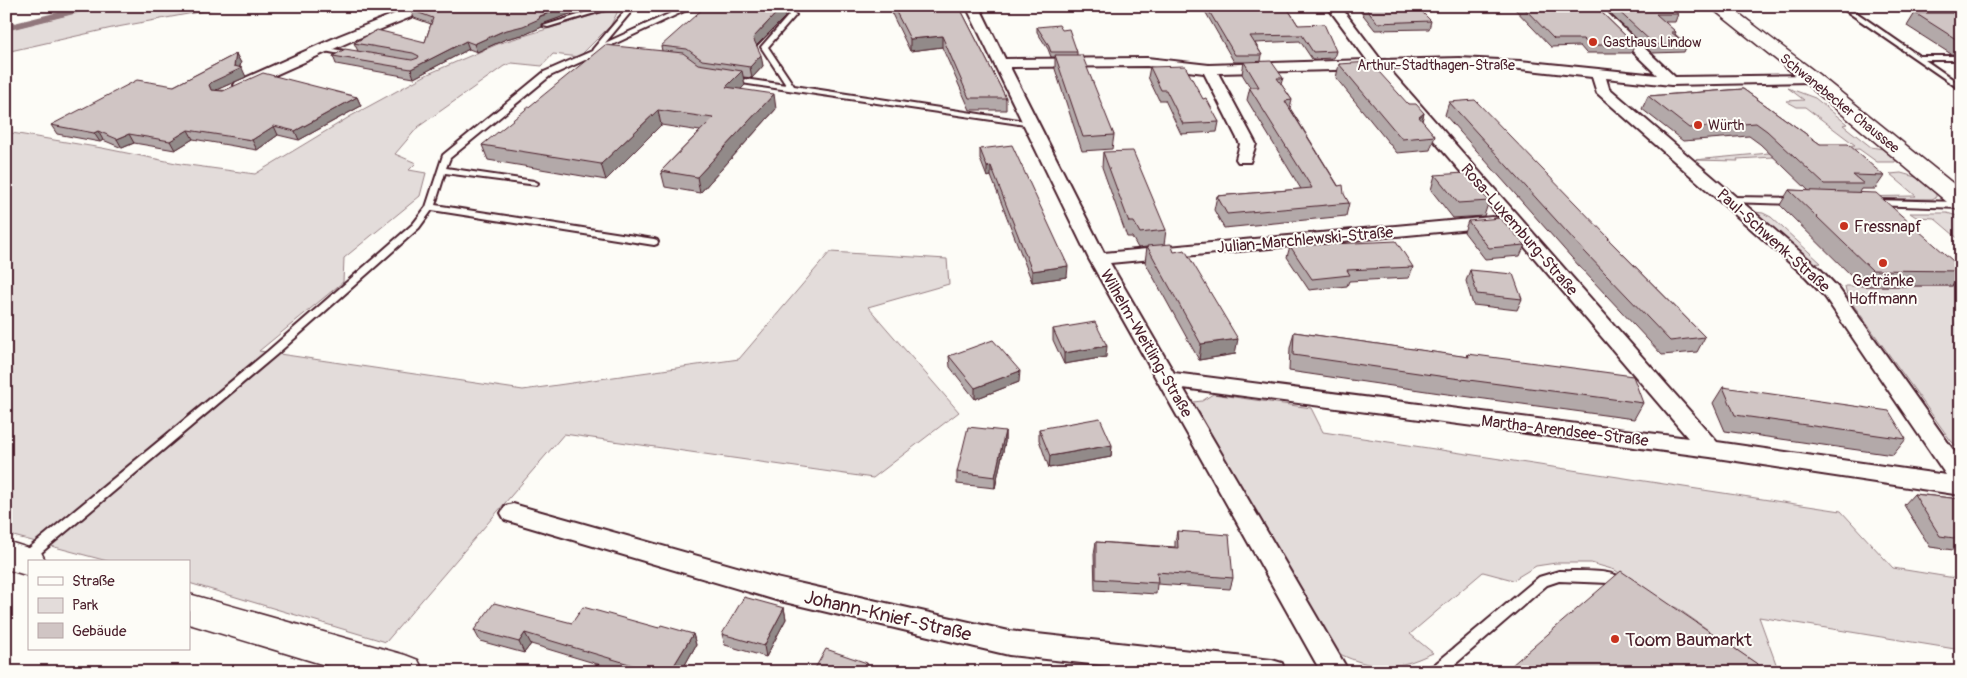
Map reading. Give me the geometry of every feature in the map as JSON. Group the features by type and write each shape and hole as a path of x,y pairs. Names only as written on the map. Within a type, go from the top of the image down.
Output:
{"main road":[{"name":"Schwanebecker Chaussee","path":"1718,6 1811,78 1961,203"},
{"path":"190,608 405,672"}],"street":[{"path":"230,91 322,49 426,6"},
{"name":"Wilhelm-Weitling-Straße","path":"972,6 1098,258 1336,672"},
{"name":"Rosa-Luxemburg-Straße","path":"1333,6 1376,64 1710,449"},
{"path":"1592,6 1671,81"},
{"name":"Arthur-Stadthagen-Straße","path":"1000,63 1147,62 1209,69 1493,63 1671,81 1811,78"},
{"path":"1209,69 1248,144 1244,159"},
{"name":"Paul-Schwenk-Straße","path":"1598,74 1602,90 1813,273 1832,293 1961,479"},
{"name":"Julian-Marchlewski-Straße","path":"1098,258 1512,220"},
{"name":"Martha-Arendsee-Straße","path":"1169,379 1710,449 1961,486"},
{"name":"Johann-Knief-Straße","path":"513,513 776,589 1009,643 1272,672"}],"lane":[{"path":"546,26 614,6"},
{"path":"594,52 633,6"},
{"path":"19,559 272,353 416,226 430,207 446,157 547,74 692,6"},
{"path":"770,6 786,8 793,15 764,47 792,88"},
{"path":"1842,6 1961,88"},
{"path":"322,49 356,55"},
{"path":"594,52 621,56"},
{"path":"1917,58 1961,58"},
{"path":"719,78 1032,124"},
{"path":"442,170 534,183"},
{"path":"1730,200 1804,201"},
{"path":"1864,202 1961,203"},
{"path":"430,207 654,242"},
{"path":"1431,672 1437,671 1543,581 1559,576 1611,578 1636,594"}],"green space":[{"path":"102,6 231,6 112,28 6,52 6,30"},
{"path":"618,11 611,25 579,57 553,54 542,66 512,63 504,66 418,127 395,154 416,163 409,170 426,173 420,196 344,258 343,282 259,351 523,390 739,359 830,252 947,259 949,284 868,307 959,412 873,478 564,434 386,642 190,583 190,560 104,560 6,534 6,132 102,148 181,164 255,174 351,116 428,74 500,43 604,12"},
{"path":"1788,88 1815,98 1847,124 1843,125 1871,147 1883,149 1896,159 1895,162 1877,162 1859,149 1830,151 1840,157 1774,157 1737,159 1738,161 1694,160 1855,145 1805,107 1797,107 1786,101 1804,100"},
{"path":"1901,173 1919,178 1936,192 1936,197 1932,199 1774,198 1916,196 1890,174"},
{"path":"1754,212 1763,213 1771,217 1821,263 1815,264"},
{"path":"1910,213 1947,213 1961,217 1961,241 1934,218 1916,217"},
{"path":"1845,286 1961,286 1961,450 1951,441 1847,296"},
{"path":"1213,394 1311,408 1323,432 1841,511 1893,568 1961,579 1961,650 1759,617 1779,672 1768,672 1677,608 1635,585 1615,570 1591,563 1556,563 1536,566 1513,580 1483,572 1410,634 1433,653 1393,666 1374,665 1356,661 1330,649 1193,402 1202,401"}],"building":[{"path":"420,6 567,6 540,16 539,19 523,26 503,31 474,44 466,41 411,69 333,56 345,49 412,60 418,58 419,56 413,53 354,43 377,30 425,42 433,18 411,10"},
{"path":"706,6 752,9 755,6 783,6 753,38 761,55 750,67 702,60 687,49 661,46"},
{"path":"893,6 959,6 1006,98 969,98 942,36 910,39"},
{"path":"1206,6 1286,6 1298,25 1324,24 1336,51 1313,52 1302,35 1250,36 1262,55 1235,55"},
{"path":"1364,6 1416,6 1431,21 1377,23"},
{"path":"1522,6 1595,6 1635,45 1589,45 1583,39 1554,39"},
{"path":"1613,6 1669,6 1678,14 1656,14 1676,32 1671,32 1687,45 1655,45"},
{"path":"1915,13 1961,13 1961,41 1959,41"},
{"path":"1059,25 1062,30 1069,29 1077,52 1051,52 1037,27"},
{"path":"605,45 683,53 698,64 742,71 726,87 774,94 697,177 661,171 713,118 658,110 601,164 482,145"},
{"path":"236,54 234,66 242,68 212,82 209,85 211,90 223,91 263,73 357,97 295,131 274,126 252,140 188,130 170,141 129,134 117,139 98,131 94,133 51,125 137,80 174,86"},
{"path":"1055,55 1082,55 1114,135 1083,137"},
{"path":"1271,61 1283,78 1277,78 1292,100 1285,101 1338,186 1343,185 1344,194 1349,203 1227,214 1217,196 1312,188 1249,87 1259,87 1244,62"},
{"path":"1370,62 1408,104 1416,104 1424,113 1419,117 1435,136 1402,139 1339,64"},
{"path":"1185,66 1203,99 1206,98 1219,122 1183,124 1166,90 1161,90 1150,67"},
{"path":"1743,89 1820,144 1848,144 1884,176 1853,175 1864,184 1824,184 1756,123 1689,128 1648,96"},
{"path":"1475,100 1705,337 1670,341 1585,252 1449,102"},
{"path":"1012,145 1068,266 1032,271 991,166 987,167 980,149"},
{"path":"1133,151 1166,230 1140,233 1134,222 1129,222 1103,152"},
{"path":"1464,173 1489,201 1458,203 1435,175"},
{"path":"1789,190 1876,193 1961,268 1961,271 1872,270"},
{"path":"1500,218 1525,245 1489,248 1468,221"},
{"path":"1396,241 1413,267 1347,270 1350,275 1312,279 1290,246"},
{"path":"1171,244 1174,252 1185,250 1238,339 1201,344 1147,246"},
{"path":"1470,270 1513,274 1522,299 1477,294"},
{"path":"1095,322 1107,346 1064,353 1053,329"},
{"path":"1294,332 1469,357 1468,354 1633,376 1643,403 1293,355"},
{"path":"993,340 1020,371 975,388 949,356"},
{"path":"1723,387 1889,411 1906,439 1735,415"},
{"path":"1100,418 1112,445 1050,456 1039,429"},
{"path":"968,427 1005,431 995,477 957,472"},
{"path":"1914,494 1961,499 1961,539 1940,536"},
{"path":"1177,531 1229,535 1233,578 1157,572 1158,583 1096,579 1096,542 1178,548"},
{"name":"Toom Baumarkt","path":"1621,571 1769,672 1504,672"},
{"path":"744,597 784,608 764,646 722,634"},
{"path":"494,603 572,623 583,607 659,628 661,625 693,634 670,672 656,672 525,633 519,642 474,630"},
{"path":"826,649 867,663 863,672 813,672"}],"waterway":[{"path":"6,28 94,6"}],"place":[{"name":"Gasthaus Lindow","path":"1593,42"},
{"name":"Würth","path":"1698,125"},
{"name":"Fressnapf","path":"1844,226"},
{"name":"Getränke Hoffmann","path":"1883,263"},
{"name":"Toom Baumarkt","path":"1615,639"}]}
